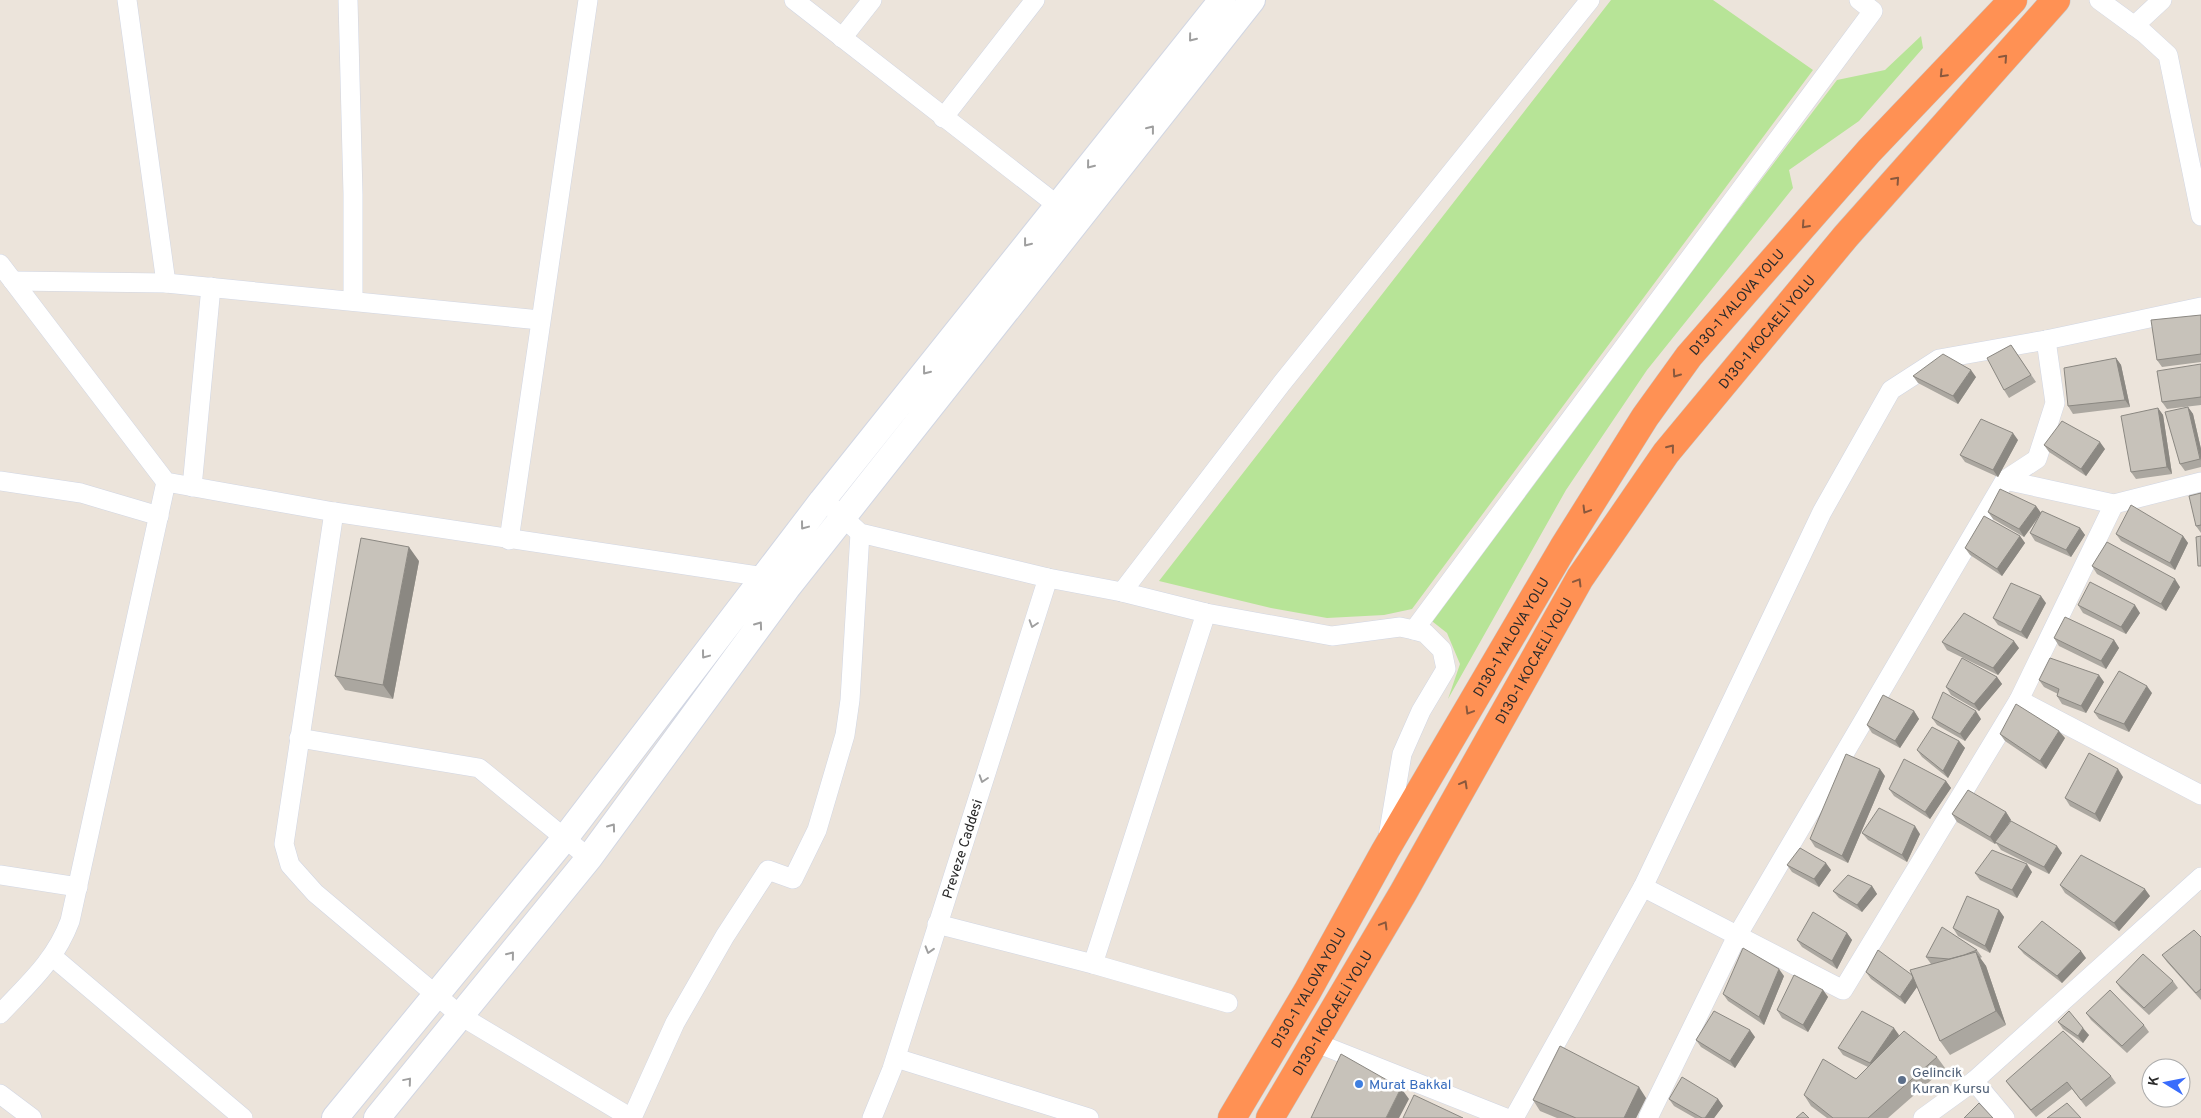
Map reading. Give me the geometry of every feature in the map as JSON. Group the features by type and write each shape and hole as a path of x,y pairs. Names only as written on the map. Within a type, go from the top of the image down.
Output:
{"highway":[{"name":"D130-1 YALOVA YOLU","path":"1232,1118 1307,992 1385,851 1563,548 1645,417 1689,356 1869,151 2013,0"},
{"name":"D130-1 KOCAELİ YOLU","path":"1279,1115 1314,1042 1403,893 1580,578 1666,453 1863,216 2056,0"}],"main road":[{"path":"377,1118 589,858 776,582 822,501 1222,0"},
{"path":"335,1118 776,582 852,524 1252,0"}],"street":[{"path":"127,0 166,283"},
{"path":"348,0 353,194 353,301"},
{"path":"509,540 588,0"},
{"path":"794,0 943,118 1058,205"},
{"path":"842,38 872,0"},
{"path":"943,118 1035,0"},
{"path":"1122,592 1282,383 1590,0"},
{"path":"1414,630 1874,11 1860,0"},
{"path":"2099,0 2168,55 2201,216"},
{"path":"2134,26 2162,0"},
{"path":"0,264 166,482 334,512 776,582"},
{"path":"13,282 166,283 540,320"},
{"path":"192,487 211,287"},
{"path":"1514,1118 1643,887 1822,512 1891,390 1939,360 2046,340 2201,307"},
{"path":"1648,1118 1737,936 2005,480 2037,459 2055,403 2046,340"},
{"path":"2005,480 2114,504 2201,482"},
{"path":"0,481 81,493 159,516"},
{"path":"0,1014 53,956 62,942 70,921 166,482"},
{"path":"822,501 852,524 1048,578 1122,592 1206,614 1332,636 1400,627 1425,634 1442,650 1446,669 1421,711 1402,754 1385,851"},
{"path":"1643,887 1843,990 2020,700 2114,504"},
{"path":"334,512 284,844 290,865 314,893 461,1016 631,1118 676,1023 725,936 768,870 793,879 817,830 846,735 850,700 852,524"},
{"name":"Preveze Caddesi","path":"872,1118 896,1058 1048,578"},
{"path":"1093,964 1206,614"},
{"path":"2020,700 2201,795"},
{"path":"299,738 479,768 589,858"},
{"path":"0,874 78,887"},
{"path":"1923,1118 1974,1081 2201,877"},
{"path":"937,924 1093,964 1228,1003"},
{"path":"53,956 243,1118"},
{"path":"1314,1042 1506,1118"},
{"path":"896,1058 1089,1118"},
{"path":"1974,1081 2005,1118"},
{"path":"0,1094 32,1118"}],"green space":[{"path":"1611,0 1713,0 1813,70 1412,609 1384,615 1327,618 1271,608 1159,581"},
{"path":"1921,36 1923,48 1859,121 1789,170 1793,188 1647,370 1566,490 1448,699 1460,664 1447,633 1428,618 1837,80 1885,70"}],"building":[{"path":"2201,315 2201,354 2157,360 2151,320"},
{"path":"2011,345 2031,375 2004,390 1987,358"},
{"path":"1943,354 1971,370 1953,396 1913,376"},
{"path":"2116,358 2125,400 2068,406 2064,368"},
{"path":"2201,364 2201,397 2162,402 2157,371"},
{"path":"2188,407 2200,459 2180,464 2165,412"},
{"path":"2158,408 2167,467 2131,472 2121,416"},
{"path":"1981,419 2013,433 1993,470 1960,455"},
{"path":"2062,421 2100,442 2081,469 2044,445"},
{"path":"2000,489 2036,506 2019,529 1988,512"},
{"path":"2201,493 2201,525 2196,526 2189,496"},
{"path":"2131,505 2183,536 2170,563 2116,534"},
{"path":"2042,511 2080,528 2066,550 2030,533"},
{"path":"1984,516 2020,536 1997,569 1965,548"},
{"path":"2201,536 2201,566 2198,566 2196,537"},
{"path":"361,538 409,547 383,685 335,676"},
{"path":"2107,542 2175,579 2161,604 2092,566"},
{"path":"2090,582 2135,605 2121,627 2078,605"},
{"path":"2011,583 2041,596 2021,632 1993,618"},
{"path":"1964,613 2014,641 1993,668 1942,642"},
{"path":"2065,617 2114,640 2101,661 2054,638"},
{"path":"1962,658 1997,677 1974,704 1946,687"},
{"path":"2050,658 2099,675 2081,706 2057,696 2059,689 2039,680"},
{"path":"2119,671 2147,686 2124,724 2094,712"},
{"path":"1943,692 1976,711 1960,734 1932,718"},
{"path":"1883,695 1914,711 1895,741 1867,725"},
{"path":"2016,704 2059,731 2040,761 2000,734"},
{"path":"1932,727 1959,741 1943,771 1917,750"},
{"path":"2089,753 2118,769 2095,814 2065,798"},
{"path":"1846,754 1880,769 1842,856 1810,839"},
{"path":"1904,759 1946,781 1925,812 1889,789"},
{"path":"1968,790 2006,812 1990,837 1952,814"},
{"path":"1879,808 1915,826 1902,855 1862,833"},
{"path":"2011,821 2057,846 2044,867 1995,842"},
{"path":"1800,848 1826,863 1814,879 1787,865"},
{"path":"1992,850 2027,864 2012,890 1975,873"},
{"path":"2081,855 2145,889 2114,923 2060,885"},
{"path":"1848,875 1872,886 1857,905 1833,891"},
{"path":"1967,896 1999,910 1985,946 1953,928"},
{"path":"1813,912 1847,933 1832,961 1797,940"},
{"path":"2042,921 2081,951 2057,976 2018,947"},
{"path":"1942,927 1977,950 1949,959 1926,957"},
{"path":"2194,930 2201,937 2201,989 2196,993 2162,955"},
{"path":"1743,948 1779,969 1759,1017 1723,994"},
{"path":"1878,950 1912,975 1913,978 1900,997 1866,972"},
{"path":"1976,952 1996,1011 1940,1041 1910,970"},
{"path":"2143,954 2173,981 2144,1008 2116,982"},
{"path":"1794,975 1823,990 1803,1025 1777,1010"},
{"path":"2110,990 2144,1025 2122,1046 2086,1013"},
{"path":"1714,1011 1750,1030 1730,1061 1696,1040"},
{"path":"1862,1011 1894,1028 1870,1063 1838,1048"},
{"path":"2069,1011 2083,1028 2078,1036 2058,1022"},
{"name":"Gelincik Kuran Kursu","path":"1904,1031 1937,1057 1868,1118 1833,1118 1804,1095 1823,1059 1856,1079"},
{"path":"2063,1031 2111,1076 2081,1100 2067,1082 2031,1110 2006,1081"},
{"path":"1560,1046 1639,1087 1624,1118 1576,1118 1533,1100"},
{"path":"1341,1054 1401,1088 1386,1118 1311,1118"},
{"path":"1682,1077 1718,1099 1705,1118 1669,1099"},
{"path":"1414,1095 1463,1118 1403,1118"},
{"path":"1979,1103 1993,1118 1964,1118"},
{"path":"2067,1103 2081,1118 2047,1118"},
{"path":"1803,1112 1809,1118 1796,1118"}],"place":[{"name":"Gelincik Kuran Kursu","path":"1902,1080"},
{"name":"Murat Bakkal","path":"1359,1084"}]}
